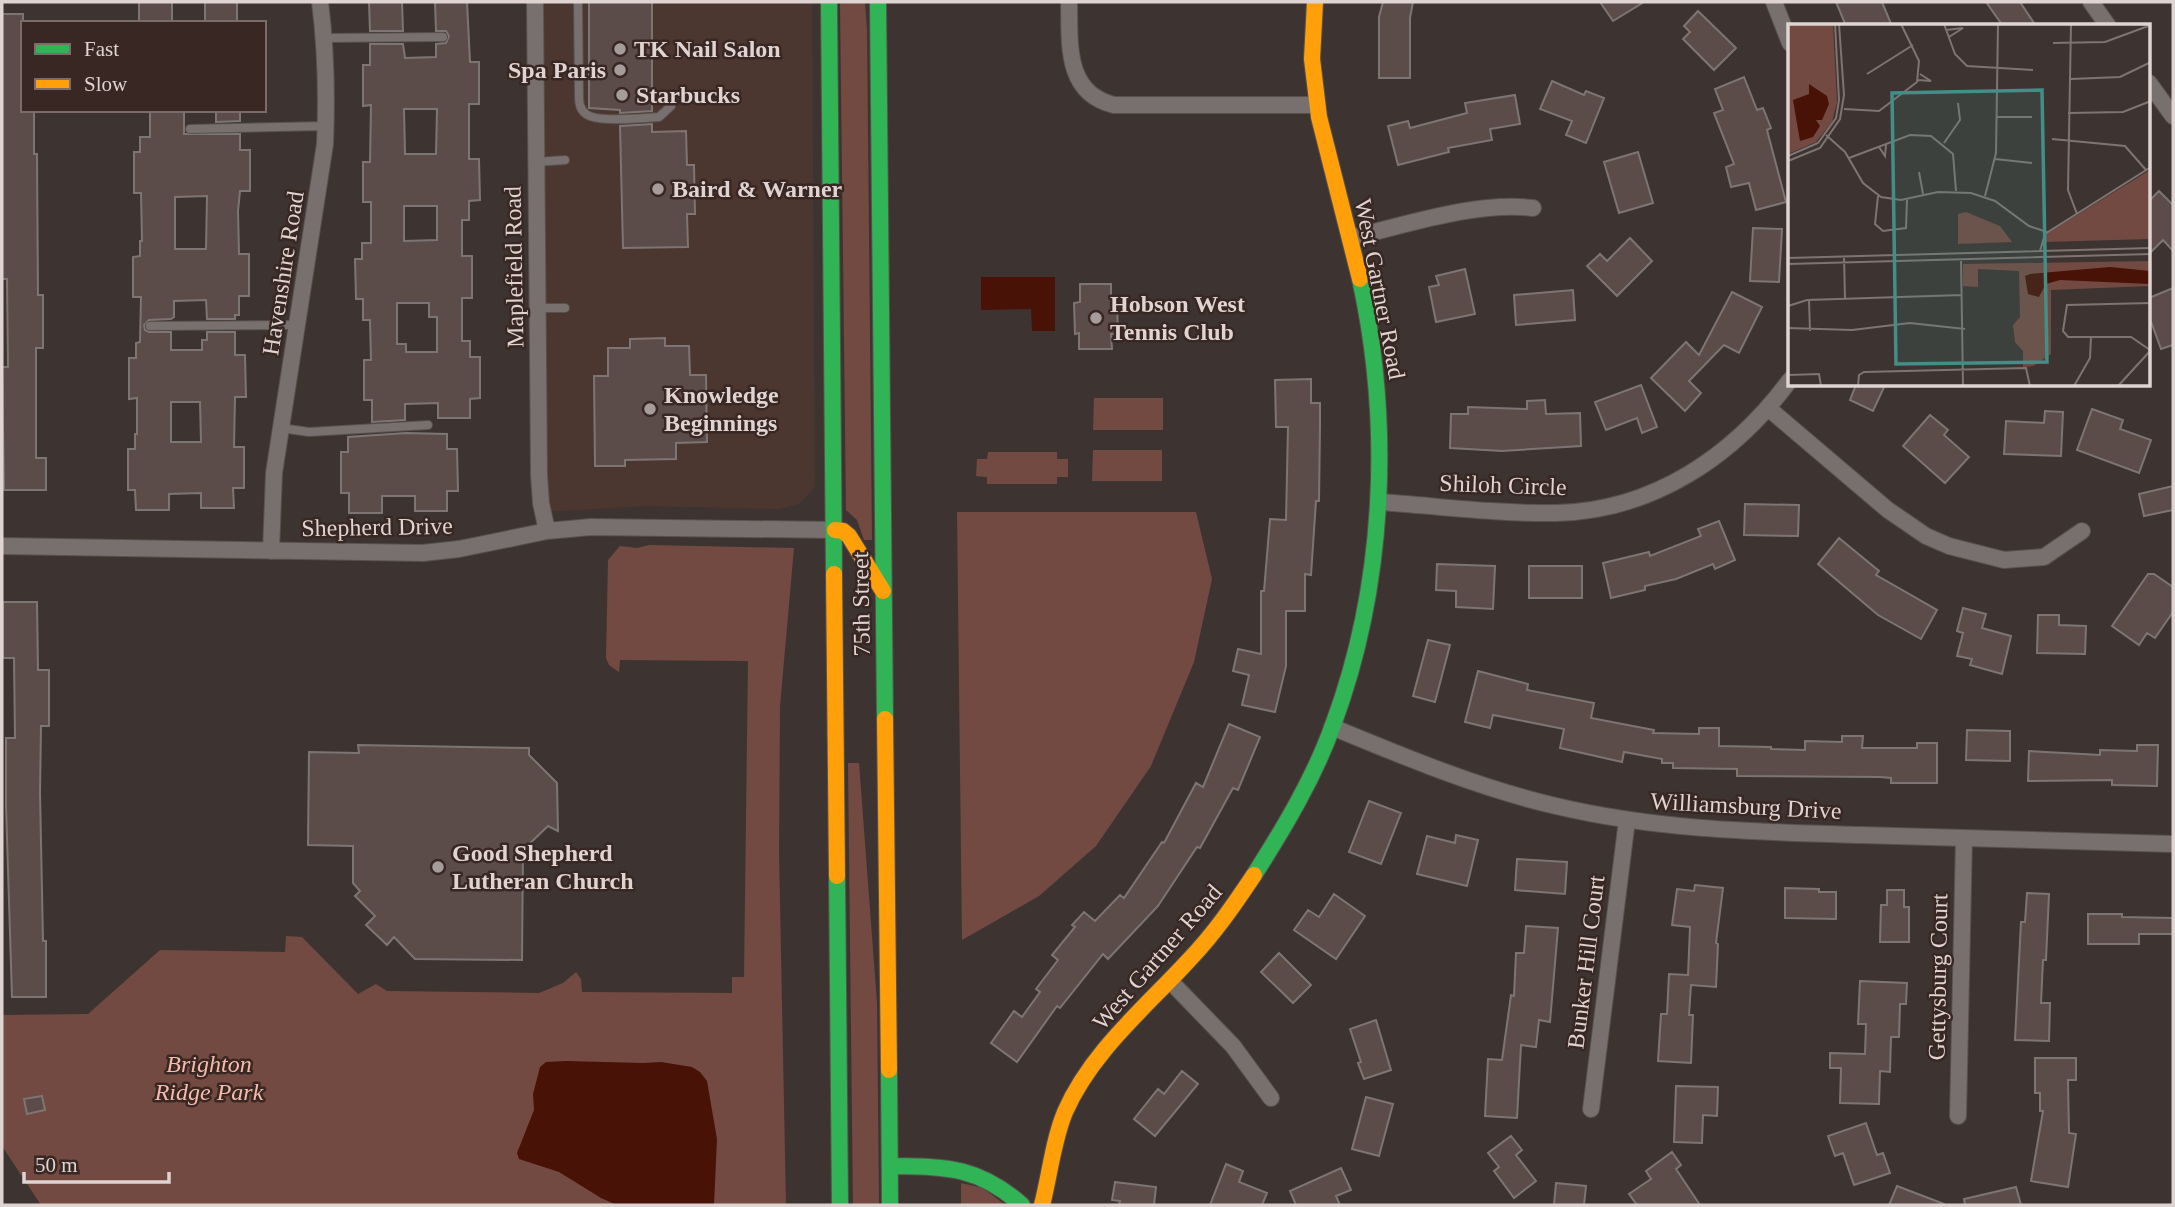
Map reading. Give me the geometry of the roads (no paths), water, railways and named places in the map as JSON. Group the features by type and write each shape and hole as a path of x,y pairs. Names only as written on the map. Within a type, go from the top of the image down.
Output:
{"main road":[{"name":"75th Street","path":"828,2 841,1205"},
{"name":"75th Street","path":"878,2 890,1205"},
{"name":"West Gartner Road","path":"1042,1205 1055,1140 1072,1098 1112,1044 1232,909 1294,810 1332,727 1363,618 1380,502 1380,430 1374,354 1361,282 1317,105 1313,62 1315,2"},
{"path":"835,530 849,536 884,591"},
{"path":"890,1166 967,1170 994,1182 1023,1205"}],"street":[{"name":"Havenshire Road","path":"271,551 274,472 317,206 326,126 324,38 320,2"},
{"name":"Maplefield Road","path":"535,2 539,475 547,531"},
{"path":"1069,2 1071,60 1083,86 1103,102 1114,105 1181,106 1317,105"},
{"path":"1774,2 1788,38"},
{"path":"2091,2 2107,24"},
{"path":"2150,84 2173,116"},
{"path":"1349,238 1478,209 1510,205 1533,208"},
{"name":"Shiloh Circle","path":"1380,502 1557,513 1634,499 1672,484 1702,467 1742,436 1788,383"},
{"path":"1768,408 1895,516 1926,536 1949,546 2004,560 2044,557 2082,531"},
{"name":"Shepherd Drive","path":"2,546 423,553 459,549 547,531 591,527 835,530"},
{"name":"Williamsburg Drive","path":"1332,727 1493,789 1627,821 1727,831 2173,844"},
{"name":"Bunker Hill Court","path":"1591,1109 1627,821"},
{"name":"Gettysburg Court","path":"1958,1116 1964,838"},
{"path":"1170,981 1233,1046 1271,1098"}],"lane":[{"path":"578,2 579,94 584,113 589,117 602,119 659,117 671,106"},
{"path":"324,38 443,37"},
{"path":"190,129 326,126"},
{"path":"536,162 565,160"},
{"path":"537,308 565,308"},
{"path":"150,326 298,325"},
{"path":"281,428 309,432 428,425"}],"place":[{"name":"TK Nail Salon","path":"620,49"},
{"name":"Spa Paris","path":"620,70"},
{"name":"Starbucks","path":"622,95"},
{"name":"Baird & Warner","path":"658,189"},
{"name":"Hobson West Tennis Club","path":"1096,318"},
{"name":"Knowledge Beginnings","path":"650,409"},
{"name":"Good Shepherd Lutheran Church","path":"438,867"}],"park label":[{"name":"Brighton Ridge Park","path":"209,1078"}]}
